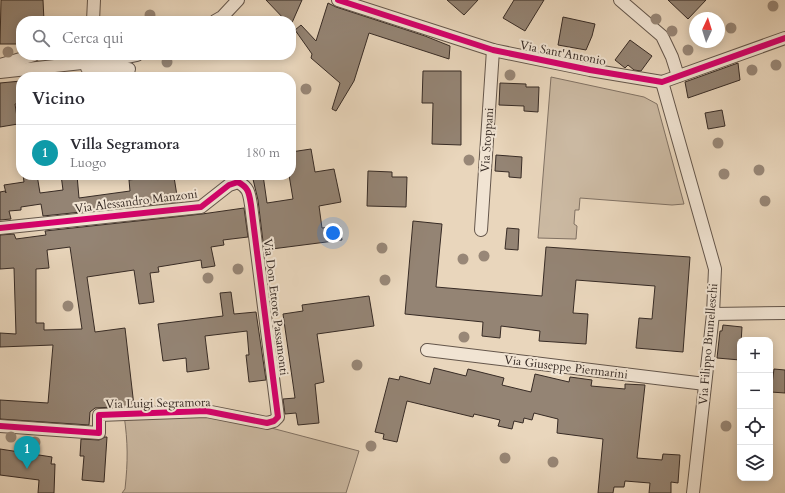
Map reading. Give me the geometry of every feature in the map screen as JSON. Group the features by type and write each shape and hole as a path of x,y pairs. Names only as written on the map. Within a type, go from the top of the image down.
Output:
{"street":[{"path":"92,16 94,0"},
{"path":"223,16 238,0"},
{"name":"Via Sant'Antonio","path":"338,0 493,50 590,70 662,82"},
{"path":"620,0 662,36 672,57 678,76"},
{"path":"662,82 785,38"},
{"name":"Via Stoppani","path":"481,230 493,50"},
{"path":"0,65 17,60"},
{"path":"0,72 109,60"},
{"path":"44,72 87,68 129,70"},
{"path":"0,76 16,75"},
{"name":"Via Filippo Brunelleschi","path":"662,82 715,268 713,314 693,493"},
{"name":"Via Alessandro Manzoni","path":"0,228 201,206 226,188 238,182 247,187 251,205"},
{"name":"Via Don Ettore Passamonti","path":"251,205 278,411"},
{"path":"713,314 785,313"},
{"name":"Via Giuseppe Piermarini","path":"427,350 705,384"},
{"name":"Via Luigi Segramora","path":"0,426 99,433 99,415 206,411 267,423 274,421 278,417 278,411"}],"shaded area":[{"path":"551,77 644,97 657,104 684,204 672,205 580,198 579,210 575,210 574,224 577,226 576,239 538,238"},
{"path":"205,404 260,425 359,451 346,493 122,493 125,489 127,461 124,415 155,406"}],"building":[{"path":"1,0 43,0 44,16 16,16 16,44 0,44"},
{"path":"266,0 302,0 295,16 281,16"},
{"path":"447,0 478,0 464,15"},
{"path":"514,0 544,0 525,31 503,18"},
{"path":"668,0 706,0 695,12 689,12 688,19"},
{"path":"328,3 450,46 449,59 369,33 354,81 336,111 332,109 340,83 311,58 312,54 296,31 296,29 301,25 316,41"},
{"path":"563,17 595,24 586,50 558,45"},
{"path":"630,40 652,56 641,71 634,70 628,65 625,68 615,60"},
{"path":"738,63 740,80 688,98 685,82"},
{"path":"423,71 461,71 461,145 432,144 433,103 422,103"},
{"path":"16,81 16,124 0,127 0,83"},
{"path":"500,83 526,84 526,87 539,87 538,112 524,111 524,106 499,105"},
{"path":"722,110 725,126 708,129 705,113"},
{"path":"311,149 315,172 334,169 341,202 319,206 322,228 340,226 342,240 264,250 258,200 253,180 264,180 267,203 293,199 290,180 296,180 296,151"},
{"path":"496,155 522,157 521,178 509,177 509,172 495,171"},
{"path":"368,171 392,172 392,177 407,177 406,207 367,206"},
{"path":"24,180 38,180 40,193 63,190 62,180 77,180 79,198 130,191 129,180 174,180 178,202 43,216 41,204 21,207 21,210 9,211 11,219 0,220 0,192 5,191 6,193 4,185 24,182"},
{"path":"244,208 248,237 223,240 224,245 211,247 215,266 202,268 201,260 158,267 159,272 150,273 154,302 139,304 134,270 87,277 95,332 125,328 134,406 95,408 90,412 89,425 0,419 0,400 48,403 53,345 0,347 0,333 16,334 14,268 0,269 0,235 14,234 16,239 46,235 45,231","holes":["70,247 82,329 44,330 44,323 36,323 36,269 49,268 47,250"]},
{"path":"413,221 442,224 436,287 542,296 546,247 690,257 683,352 636,348 639,318 652,319 655,286 576,280 573,313 588,314 586,344 539,341 540,331 501,326 500,338 482,336 483,322 405,314"},
{"path":"507,228 519,229 518,250 505,249"},
{"path":"231,292 234,314 256,312 266,380 249,382 246,355 249,355 247,331 205,336 209,369 187,372 186,358 163,361 158,324 223,316 220,293"},
{"path":"369,296 374,326 317,334 324,382 315,384 319,423 298,425 296,413 285,414 283,399 295,398 283,314 303,311 302,305"},
{"path":"723,325 742,327 741,337 737,337 737,360 717,358 720,331 722,331"},
{"path":"434,368 466,376 468,369 504,378 502,385 531,392 535,374 569,382 570,377 592,380 591,386 625,389 625,384 645,385 637,458 662,460 663,454 680,455 678,483 671,482 671,493 649,493 650,483 625,481 624,487 614,487 613,493 598,493 603,439 557,433 558,419 534,413 532,420 524,418 523,423 514,421 512,429 498,426 500,420 474,414 473,417 407,401 397,442 383,439 384,434 375,432 389,378 399,380 400,376 430,384"},
{"path":"774,369 785,370 785,393 773,392"},
{"path":"107,437 104,482 82,480 84,456 80,456 81,439 99,440"},
{"path":"0,449 52,457 51,464 55,464 54,493 38,493 39,480 0,475"}],"cycle path":[{"path":"338,0 493,50 590,70 662,82 785,38"},
{"path":"0,228 201,207 229,185 238,182 242,184 248,191 250,197 278,417 274,421 267,423 206,411 99,415 99,433 0,426"}],"place":[{"name":"Villa Segramora","path":"27,469"}]}
